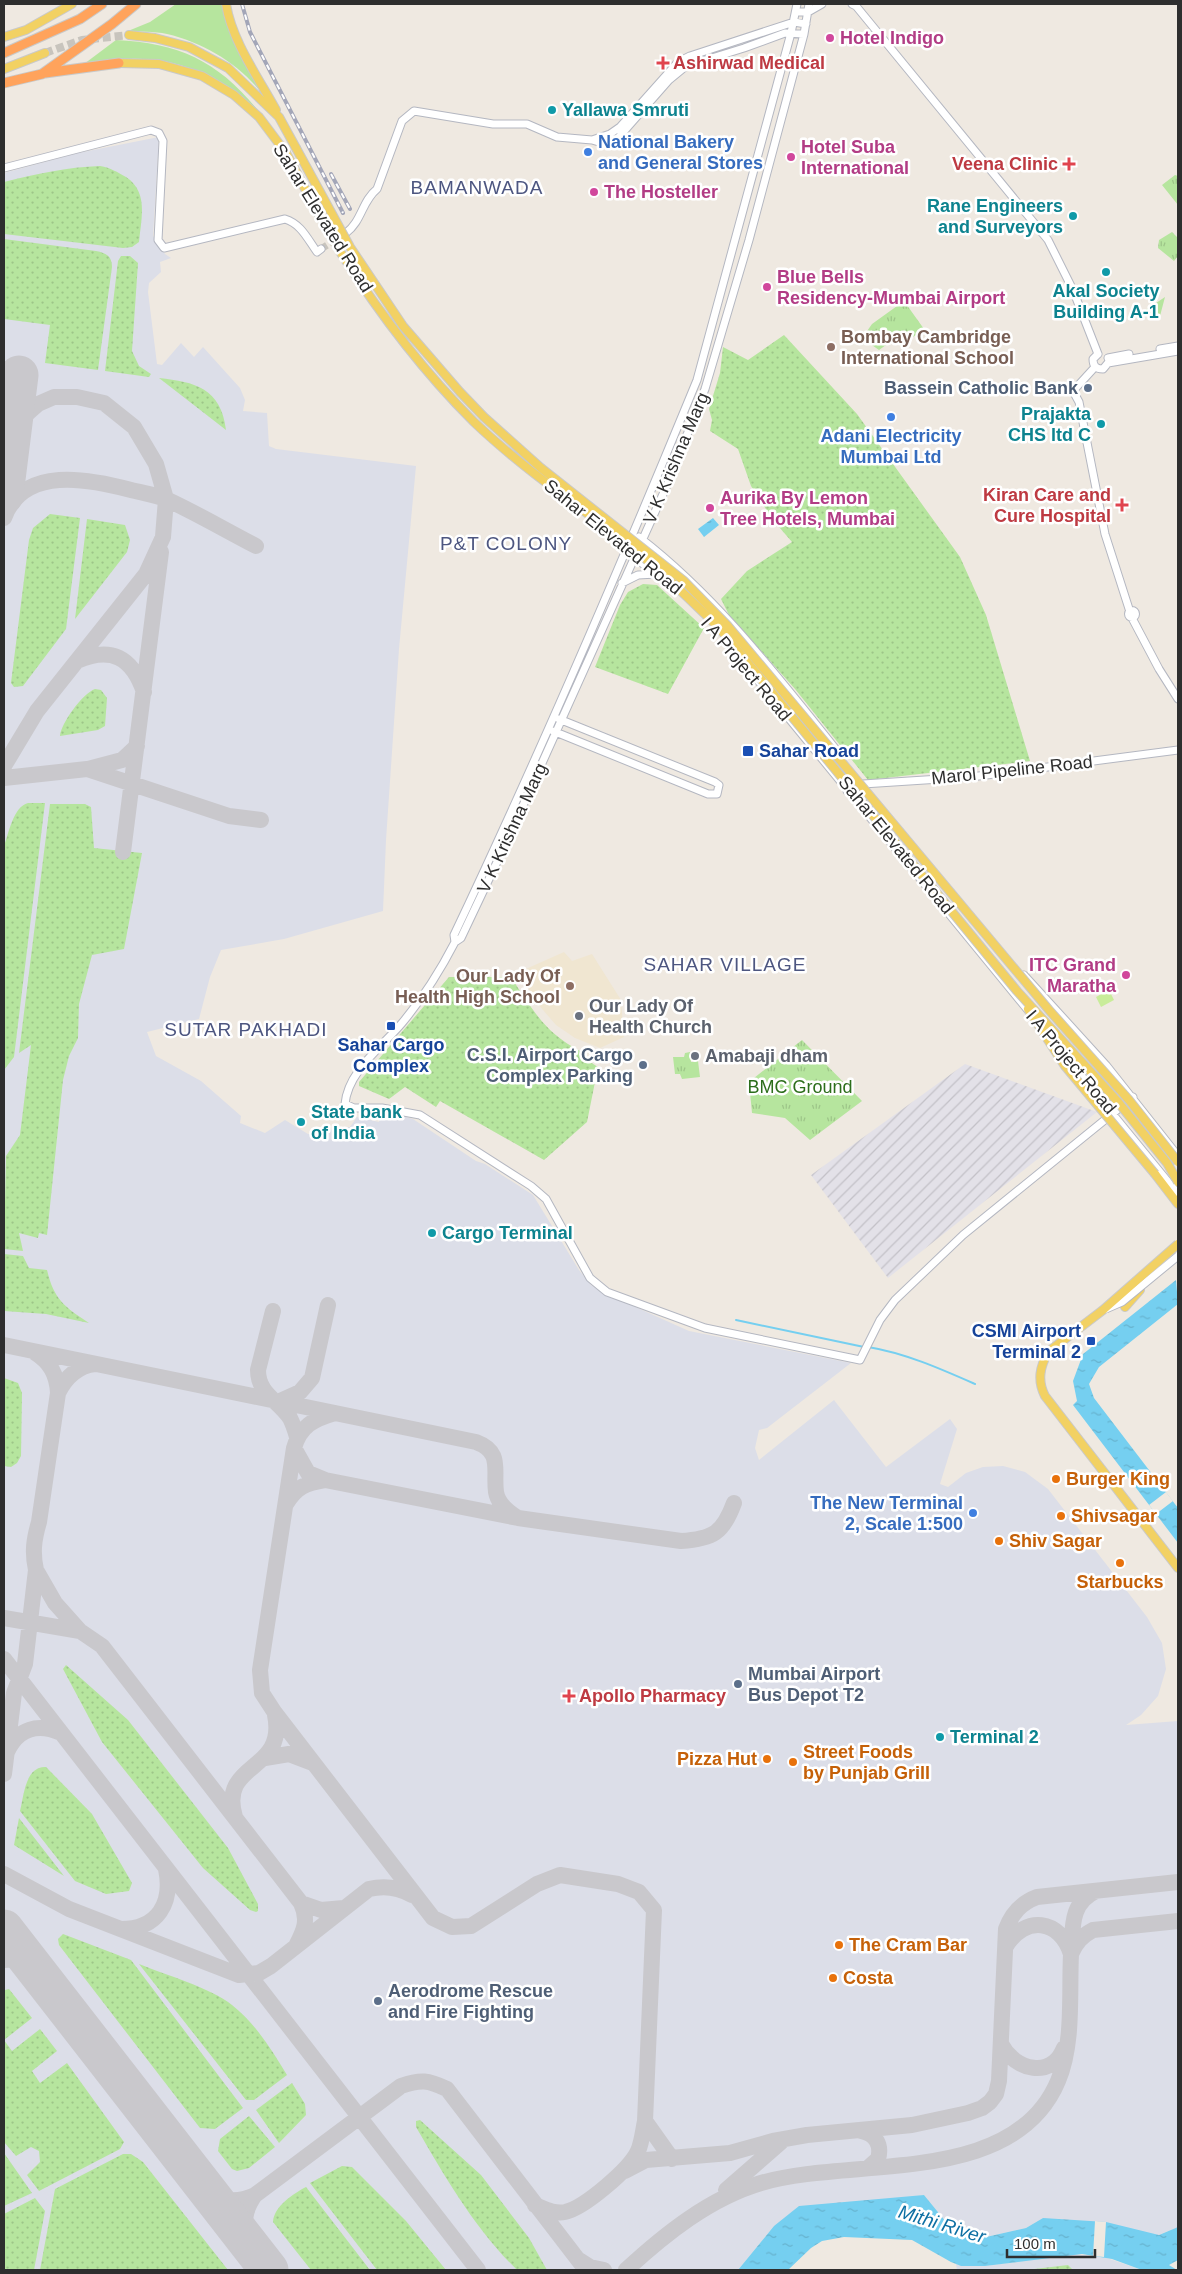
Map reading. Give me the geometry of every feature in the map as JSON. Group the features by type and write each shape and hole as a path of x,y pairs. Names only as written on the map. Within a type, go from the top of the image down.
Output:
{"highway":[{"path":"4,53 71,23 102,4"},
{"path":"42,74 112,24 136,4"},
{"path":"4,82 42,74 119,63"}],"main road":[{"path":"4,37 26,30 72,4"},
{"name":"Sahar Elevated Road","path":"226,4 228,16 247,57 350,247 403,326 484,417 540,467 684,581 727,625 1049,1010 1129,1100 1178,1162"},
{"path":"129,35 155,38 189,47 228,68 279,117"},
{"path":"4,69 45,53"},
{"name":"Sahar Elevated Road","path":"119,63 159,64 202,76 234,95 259,117 286,153 341,252 395,330 450,397 475,423 535,475 620,538 678,587 720,629 1017,991 1118,1102 1167,1163 1178,1182"},
{"path":"1017,991 1065,1066 1178,1204"},
{"path":"1178,1244 1103,1310 1048,1352 1040,1372 1040,1381 1045,1396 1178,1568"},
{"path":"1125,1308 1138,1292 1178,1257"}],"street":[{"name":"V K Krishna Marg","path":"504,840 553,717 634,532 696,383 794,22 797,4"},
{"name":"V K Krishna Marg","path":"809,4 804,34 749,240 705,387 668,483 633,556 556,733 504,840 454,935 454,942 430,985 402,1023 354,1077 346,1092 345,1104 354,1108 382,1108 420,1115 531,1186 546,1199 590,1278 607,1292 705,1328 860,1360 895,1300 963,1234 1113,1112"},
{"path":"796,12 808,12 822,4"},
{"path":"852,4 856,6 955,125 1048,240 1074,290 1098,354"},
{"path":"346,233 358,219 369,195 377,189 402,121 414,111 493,124 527,124 558,136 592,140 614,131 638,112 679,66 794,22 806,24"},
{"path":"695,59 739,50 785,33 804,34"},
{"path":"4,168 151,130 159,133 163,141 158,240 164,248 285,219 294,222 301,228 317,252 321,249"},
{"path":"1095,367 1102,369 1108,361 1178,346"},
{"path":"1108,361 1178,351"},
{"path":"1098,354 1104,355 1108,361"},
{"path":"1095,367 1093,359 1098,354"},
{"path":"1095,367 1073,391 1079,402 1105,534 1131,615 1159,669 1178,698"},
{"path":"696,383 705,387"},
{"path":"647,526 650,540 656,551"},
{"path":"634,532 710,601 744,636 973,921 1049,1001 1132,1097 1178,1156"},
{"name":"I A Project Road","path":"626,550 688,600 717,631 1113,1112 1178,1194"},
{"path":"622,583 638,575 656,574"},
{"path":"548,730 708,794 717,794 719,785 715,782 553,717"},
{"name":"Marol Pipeline Road","path":"847,791 863,784 971,777 1178,750"},
{"path":"1113,1112 1132,1097"},
{"path":"1103,1310 1122,1302 1178,1257"}],"shaded area":[{"path":"159,137 153,236 165,254 171,258 160,262 161,272 149,283 148,292 157,364 162,365 181,343 194,357 203,347 240,388 245,400 243,411 267,413 269,446 276,449 416,466 399,649 383,911 284,939 221,950 210,977 199,1019 147,1032 156,1056 201,1081 241,1116 240,1123 265,1133 285,1120 308,1134 320,1134 325,1126 339,1134 344,1127 350,1127 357,1117 379,1122 381,1113 396,1114 413,1119 476,1161 485,1164 533,1195 579,1270 591,1285 602,1292 689,1331 851,1363 767,1428 759,1430 755,1448 759,1460 834,1400 886,1467 950,1419 957,1429 940,1484 948,1487 966,1473 983,1467 1003,1466 1025,1472 1048,1489 1147,1617 1162,1643 1166,1669 1158,1696 1141,1715 1126,1725 1178,1721 1178,2227 1104,2257 1142,2270 957,2270 956,2264 985,2266 1075,2254 1093,2256 1043,2218 1026,2228 986,2237 951,2228 924,2195 774,2226 738,2270 4,2270 4,173 78,153"},
{"name":"Our Lady Of Health High School","path":"564,952 572,961 592,954 621,1000 624,1037 600,1048 575,1038 556,1025 537,1003 519,972"},
{"path":"965,1064 1097,1112 888,1278 811,1175"}],"green space":[{"path":"176,4 222,4 231,29 264,96 244,74 208,49 167,34 128,31 150,22"},
{"path":"116,40 160,46 197,58 230,80 260,113 226,88 191,68 146,59 99,61 84,64"},
{"path":"100,166 111,169 126,177 138,190 142,206 141,224 139,242 132,247 123,248 4,234 4,182 52,171"},
{"path":"1175,175 1178,176 1178,205 1162,185"},
{"path":"1172,232 1178,238 1178,256 1174,261 1158,248 1159,240"},
{"path":"4,239 96,251 110,258 112,267 98,370 45,363 50,325 4,319"},
{"path":"121,256 130,256 138,263 132,351 139,366 151,374 149,377 105,371 118,261"},
{"path":"1165,297 1160,316 1144,311"},
{"path":"904,301 924,329 901,346 893,340 879,350 866,341 865,334 872,324"},
{"path":"784,335 857,414 960,557 986,615 1030,761 868,780 795,689 729,615 721,599 747,571 792,542 773,520 751,486 738,449 710,431 712,420 709,409 720,373 723,347 748,360"},
{"path":"159,378 195,385 212,396 223,416 226,430"},
{"path":"50,514 80,518 66,629 23,686 14,687 11,683 29,540 33,528"},
{"path":"87,519 125,525 130,540 127,552 75,619"},
{"path":"643,584 657,585 704,628 668,694 595,667 620,605 628,592"},
{"path":"95,689 101,690 107,698 105,726 98,730 60,736 61,730 73,709 85,696"},
{"path":"28,803 45,803 14,1057 4,1070 4,846 15,815 23,805"},
{"path":"50,804 85,804 91,807 94,848 142,853 124,949 92,955 79,1004 78,1038 69,1056 63,1080 47,1235 39,1233 38,1238 19,1233 23,1251 4,1249 6,1156 20,1135 31,1045 19,1053"},
{"path":"449,977 505,977 512,979 548,1028 580,1051 579,1055 598,1067 587,1122 544,1160 440,1101 436,1107 405,1087 389,1099 359,1086 359,1082"},
{"path":"1109,990 1114,1000 1101,1007 1096,997"},
{"name":"BMC Ground","path":"802,1040 862,1101 810,1140 785,1118 752,1113 749,1082"},
{"path":"690,1052 691,1062 698,1061 700,1077 682,1079 680,1074 675,1074 673,1057 684,1057 685,1053"},
{"path":"4,1254 23,1256 29,1268 47,1270 57,1296 67,1307 89,1323 46,1314 4,1311"},
{"path":"4,1378 18,1383 22,1393 21,1456 17,1463 11,1467 4,1466"},
{"path":"66,1665 128,1720 228,1848 258,1904 258,1911 250,1910 203,1868 102,1742 63,1669"},
{"path":"46,1767 92,1814 132,1883 129,1891 106,1894 75,1881 20,1811 24,1790 30,1777 34,1771"},
{"path":"19,1818 64,1876 14,1845"},
{"path":"63,1934 131,1960 243,2108 215,2129 200,2128 59,1945 58,1939"},
{"path":"139,1964 200,1987 232,2005 256,2028 287,2075 254,2100 246,2100"},
{"path":"9,1989 32,2018 4,2040 4,1996 5,1990"},
{"path":"40,2029 57,2051 32,2071 40,2083 67,2063 124,2142 120,2149 39,2191 27,2175 40,2162 39,2151 31,2147 16,2156 4,2142 4,2040 12,2051"},
{"path":"292,2083 305,2104 306,2115 279,2143 256,2110"},
{"path":"249,2116 275,2147 249,2168 237,2171 232,2169 218,2151 220,2139"},
{"path":"420,2120 481,2175 529,2238 547,2270 517,2270 502,2254 474,2220 450,2183 416,2127 416,2121"},
{"path":"4,2153 32,2193 4,2206"},
{"path":"123,2154 131,2154 143,2162 228,2270 40,2270 55,2189"},
{"path":"342,2166 352,2167 406,2221 446,2270 377,2270 310,2183"},
{"path":"306,2187 370,2270 311,2270 273,2222 280,2206"},
{"path":"35,2198 45,2211 34,2270 4,2270 4,2214"},
{"path":"1068,2265 1072,2269 1026,2270"}],"water":[{"path":"713,518 719,525 704,537 698,529"},
{"path":"1176,1280 1178,1304 1099,1367 1089,1384 1094,1398 1178,1508 1178,1543 1073,1405 1077,1401 1073,1381 1083,1354"},
{"name":"Mithi River","path":"924,2195 951,2228 986,2237 1026,2228 1043,2218 1106,2222 1159,2235 1178,2227 1178,2260 1169,2265 1177,2270 1142,2270 1112,2259 1082,2254 985,2266 961,2266 912,2240 844,2237 822,2241 811,2248 788,2270 738,2270 774,2226 799,2206"}],"pier":[{"path":"1166,1492 1173,1501 1156,1514 1149,1505"},
{"path":"1095,2221 1106,2222 1104,2257 1093,2256"}],"waterway":[{"path":"736,1320 864,1347"},
{"path":"868,1347 909,1357 975,1384"}],"taxiway":[{"path":"4,766 37,711 146,574 163,537 166,499 156,464 134,427 104,403 77,397 54,397 38,404 21,419 10,445"},
{"path":"4,518 13,501 26,490 42,483 59,480 97,482 164,498 256,546"},
{"path":"123,852 161,552"},
{"path":"77,661 100,655 110,655 119,658 133,670 144,692"},
{"path":"88,769 122,760 137,746"},
{"path":"4,778 87,769 229,816 261,820"},
{"path":"280,1401 300,1392 312,1378 328,1305"},
{"path":"273,1311 258,1370 259,1378 265,1391 290,1418 297,1437"},
{"path":"4,1345 476,1442 484,1446 493,1456 497,1496 504,1507 518,1518"},
{"path":"4,1774 14,1693 25,1664 36,1570 34,1557 35,1540 58,1393 52,1369 34,1352"},
{"path":"58,1393 73,1373 83,1367 95,1364"},
{"path":"335,1413 309,1424 300,1434 294,1448 260,1670 262,1693 275,1713 433,1918 452,1927 471,1926 537,1884 560,1875 618,1884 639,1892 654,1910 645,2121 638,2151 626,2168 606,2187 573,2209 557,2212 535,2205"},
{"path":"294,1448 308,1473 325,1480"},
{"path":"286,1504 302,1487 325,1480 518,1518 681,1541 709,1536 721,1528 734,1503"},
{"path":"36,1570 55,1603 80,1631"},
{"path":"4,1618 80,1631 102,1646 301,1903 305,1920 296,1946"},
{"path":"4,1659 478,2270"},
{"path":"235,1817 232,1799 236,1786 243,1775 263,1758 271,1748 276,1734 275,1715"},
{"path":"7,1752 17,1738 30,1730 44,1728 61,1733"},
{"path":"265,1758 289,1754 310,1762"},
{"path":"121,1929 134,1928 145,1924 160,1912 165,1903 167,1893 166,1869"},
{"path":"4,1874 69,1909 239,1975 259,1973 271,1966 369,1889 391,1888 402,1890 412,1895"},
{"path":"625,2171 646,2160 730,2153 773,2141 807,2135 912,2125 968,2113 982,2108 996,2094 999,2081 1006,1929 1018,1909 1026,1902 1037,1897 1178,1882"},
{"path":"1071,1952 1074,1917 1077,1909 1081,1902 1096,1891"},
{"path":"301,1903 321,1910 344,1908"},
{"path":"626,2270 656,2243 706,2208 724,2198 761,2183 798,2175 927,2162 968,2153 1005,2138 1036,2115 1058,2081 1069,2035 1071,1954 1077,1943 1093,1930 1178,1921"},
{"path":"1006,1946 1023,1929 1042,1925 1051,1928 1059,1934 1066,1942 1071,1954"},
{"path":"4,1960 20,1959 33,1967"},
{"path":"1001,2044 1015,2060 1033,2068 1051,2064 1058,2058 1064,2048"},
{"path":"207,2190 219,2197 230,2200 255,2195 401,2086 414,2082 429,2082 447,2089 586,2270"},
{"path":"645,2121 672,2159"},
{"path":"861,2131 874,2137 879,2149 878,2159 868,2168"},
{"path":"726,2190 781,2142"},
{"path":"248,2244 245,2218 248,2207 255,2195"},
{"path":"579,2260 590,2267 604,2270"}],"runway":[{"path":"4,495 19,375"},
{"path":"4,1929 269,2270"}],"tunnel":[{"path":"45,53 82,40 129,35"},
{"path":"321,249 346,233"}],"railway":[{"path":"242,4 250,32 343,213"},
{"path":"331,174 350,209"}],"place":[{"name":"Hotel Indigo","path":"830,38"},
{"name":"Ashirwad Medical","path":"663,63"},
{"name":"Yallawa Smruti","path":"552,110"},
{"name":"National Bakery and General Stores","path":"588,152"},
{"name":"Hotel Suba International","path":"791,157"},
{"name":"Veena Clinic","path":"1069,164"},
{"name":"The Hosteller","path":"594,192"},
{"name":"Rane Engineers and Surveyors","path":"1073,216"},
{"name":"Akal Society Building A-1","path":"1106,272"},
{"name":"Blue Bells Residency-Mumbai Airport","path":"767,287"},
{"name":"Bombay Cambridge International School","path":"831,347"},
{"name":"Bassein Catholic Bank","path":"1088,388"},
{"name":"Adani Electricity Mumbai Ltd","path":"891,417"},
{"name":"Prajakta CHS ltd C","path":"1101,424"},
{"name":"Kiran Care and Cure Hospital","path":"1122,505"},
{"name":"Aurika By Lemon Tree Hotels, Mumbai","path":"710,508"},
{"name":"Sahar Road","path":"748,751"},
{"name":"ITC Grand Maratha","path":"1126,975"},
{"name":"Our Lady Of Health High School","path":"570,986"},
{"name":"Our Lady Of Health Church","path":"579,1016"},
{"name":"Sahar Cargo Complex","path":"391,1026"},
{"name":"Amabaji dham","path":"695,1056"},
{"name":"C.S.I. Airport Cargo Complex Parking","path":"643,1065"},
{"name":"State bank of India","path":"301,1122"},
{"name":"Cargo Terminal","path":"432,1233"},
{"name":"CSMI Airport Terminal 2","path":"1091,1341"},
{"name":"Burger King","path":"1056,1479"},
{"name":"The New Terminal 2, Scale 1:500","path":"973,1513"},
{"name":"Shivsagar","path":"1061,1516"},
{"name":"Shiv Sagar","path":"999,1541"},
{"name":"Starbucks","path":"1120,1563"},
{"name":"Mumbai Airport Bus Depot T2","path":"738,1684"},
{"name":"Apollo Pharmacy","path":"569,1696"},
{"name":"Terminal 2","path":"940,1737"},
{"name":"Pizza Hut","path":"767,1759"},
{"name":"Street Foods by Punjab Grill","path":"793,1762"},
{"name":"The Cram Bar","path":"839,1945"},
{"name":"Costa","path":"833,1978"},
{"name":"Aerodrome Rescue and Fire Fighting","path":"378,2001"}],"district":[{"name":"BAMANWADA","path":"477,187"},
{"name":"P&T COLONY","path":"506,543"},
{"name":"SAHAR VILLAGE","path":"725,964"},
{"name":"SUTAR PAKHADI","path":"246,1029"}]}
